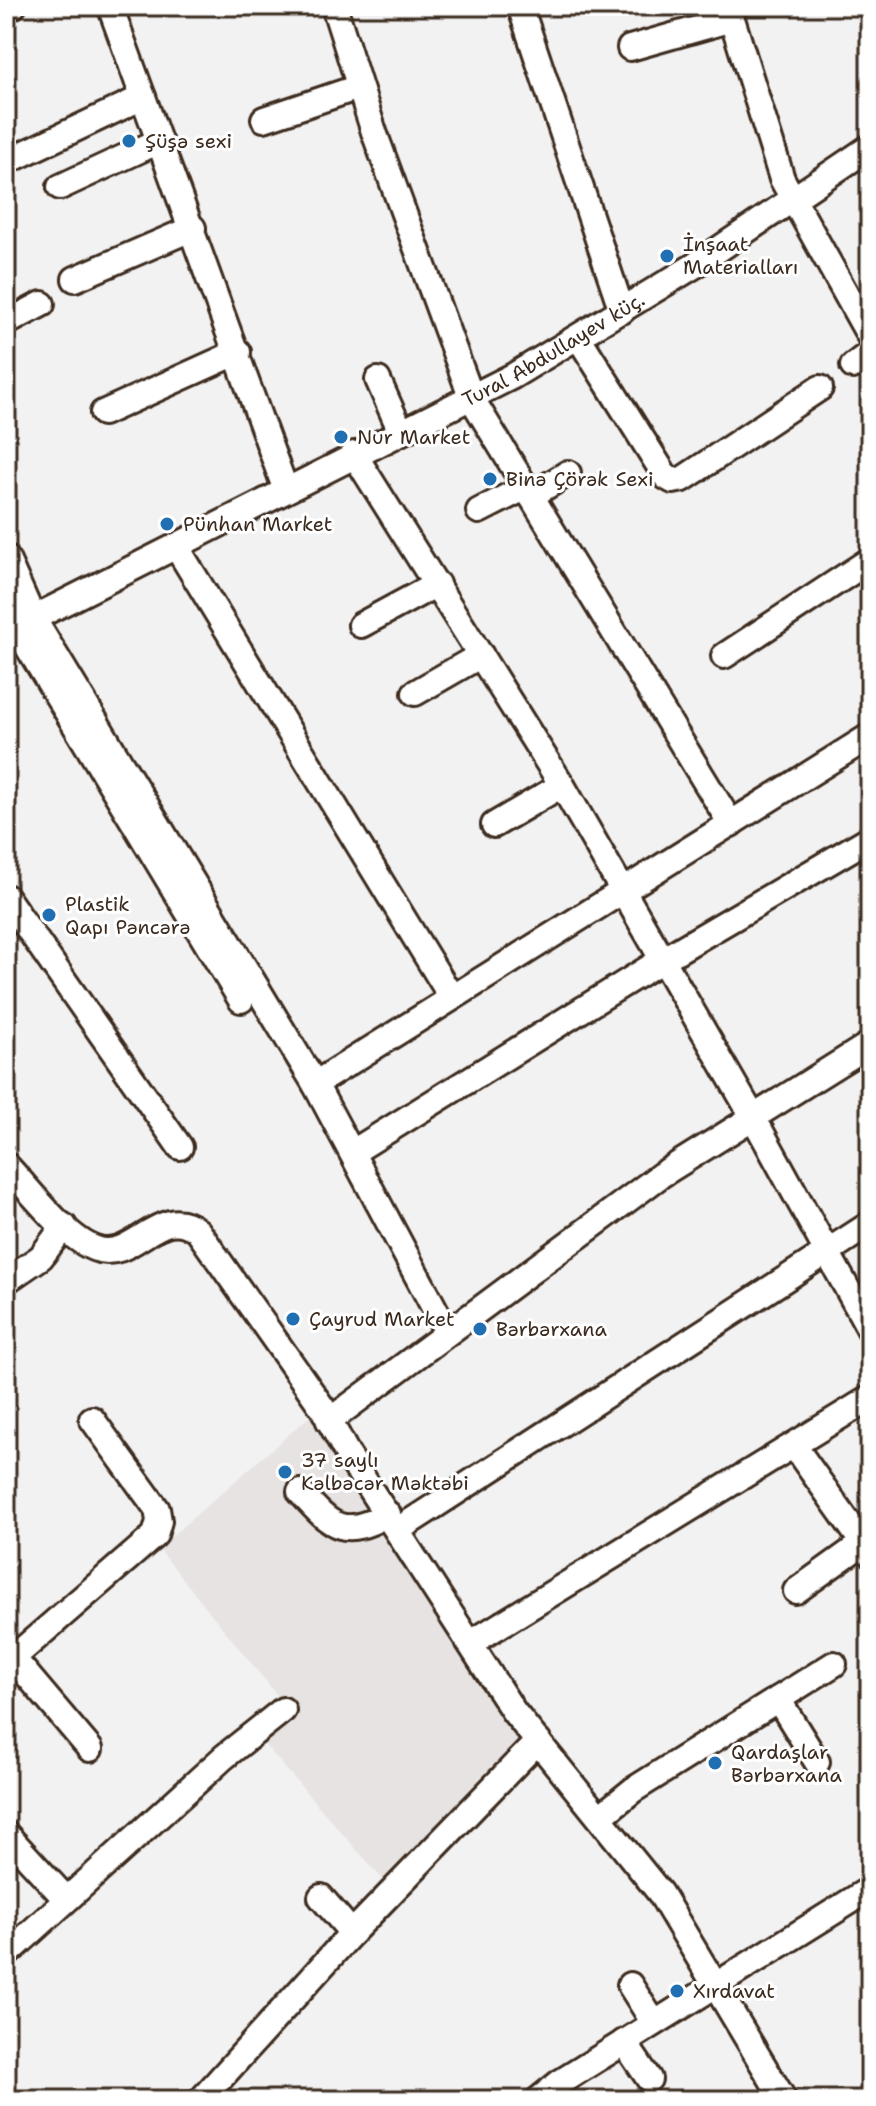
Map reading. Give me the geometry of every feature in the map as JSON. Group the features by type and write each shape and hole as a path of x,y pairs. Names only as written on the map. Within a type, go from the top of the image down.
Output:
{"street":[{"path":"6,9 13,6"},
{"path":"110,6 285,488"},
{"path":"334,6 359,87 472,399 731,824"},
{"path":"520,6 622,311"},
{"path":"630,48 730,12 791,200 870,337"},
{"path":"264,119 359,87"},
{"path":"6,162 143,97"},
{"path":"60,187 159,141"},
{"name":"Tural Abdullayev küç.","path":"15,622 472,399 622,311 870,147"},
{"path":"75,279 193,228"},
{"path":"6,323 42,304"},
{"path":"579,338 666,477 673,481 683,479 820,388"},
{"path":"103,413 238,352"},
{"path":"378,380 401,432"},
{"path":"354,454 562,785 753,1117 870,1330"},
{"path":"479,511 568,473"},
{"path":"176,546 452,998"},
{"path":"6,557 15,622 241,1000"},
{"path":"724,656 870,560"},
{"path":"361,625 437,584"},
{"path":"15,622 315,1084 447,1332"},
{"path":"415,693 481,655"},
{"path":"315,1084 731,824 867,745"},
{"path":"494,825 562,785"},
{"path":"353,1152 662,960 870,838"},
{"path":"6,897 180,1147"},
{"path":"329,1421 661,1175 870,1044"},
{"path":"6,1165 64,1226 90,1246 105,1251 169,1221 189,1224 276,1342 329,1421 514,1712 601,1816 660,1893 784,2100"},
{"path":"300,1492 329,1524 342,1528 393,1522 870,1224"},
{"path":"6,1281 41,1257 64,1226"},
{"path":"471,1643 870,1398"},
{"path":"90,1749 10,1661 155,1535 159,1521 157,1509 92,1419"},
{"path":"794,1446 867,1548 796,1591"},
{"path":"601,1816 633,1790 834,1664"},
{"path":"778,1699 817,1762"},
{"path":"6,1955 65,1898 224,1757 283,1710"},
{"path":"201,2100 352,1933 538,1741"},
{"path":"6,1834 65,1898"},
{"path":"538,2100 624,2042 870,1889"},
{"path":"321,1897 352,1933"},
{"path":"630,1985 654,2023"},
{"path":"624,2042 649,2079"}],"shaded area":[{"path":"309,1417 402,1543 522,1740 385,1882 264,1744 294,1716 158,1548"}],"waterway":[{"path":"279,1048 295,1076"}],"place":[{"name":"Şüşə sexi","path":"129,141"},
{"name":"İnşaat Materialları","path":"667,256"},
{"name":"Nur Market","path":"341,437"},
{"name":"Binə Çörək Sexi","path":"490,479"},
{"name":"Pünhan Market","path":"167,524"},
{"name":"Plastik Qapı Pəncərə","path":"49,915"},
{"name":"Çayrud Market","path":"293,1319"},
{"name":"Bərbərxana","path":"480,1329"},
{"name":"37 saylı Kəlbəcər Məktəbi","path":"285,1472"},
{"name":"Qardaşlar Bərbərxana","path":"715,1763"},
{"name":"Xırdavat","path":"677,1991"}]}
